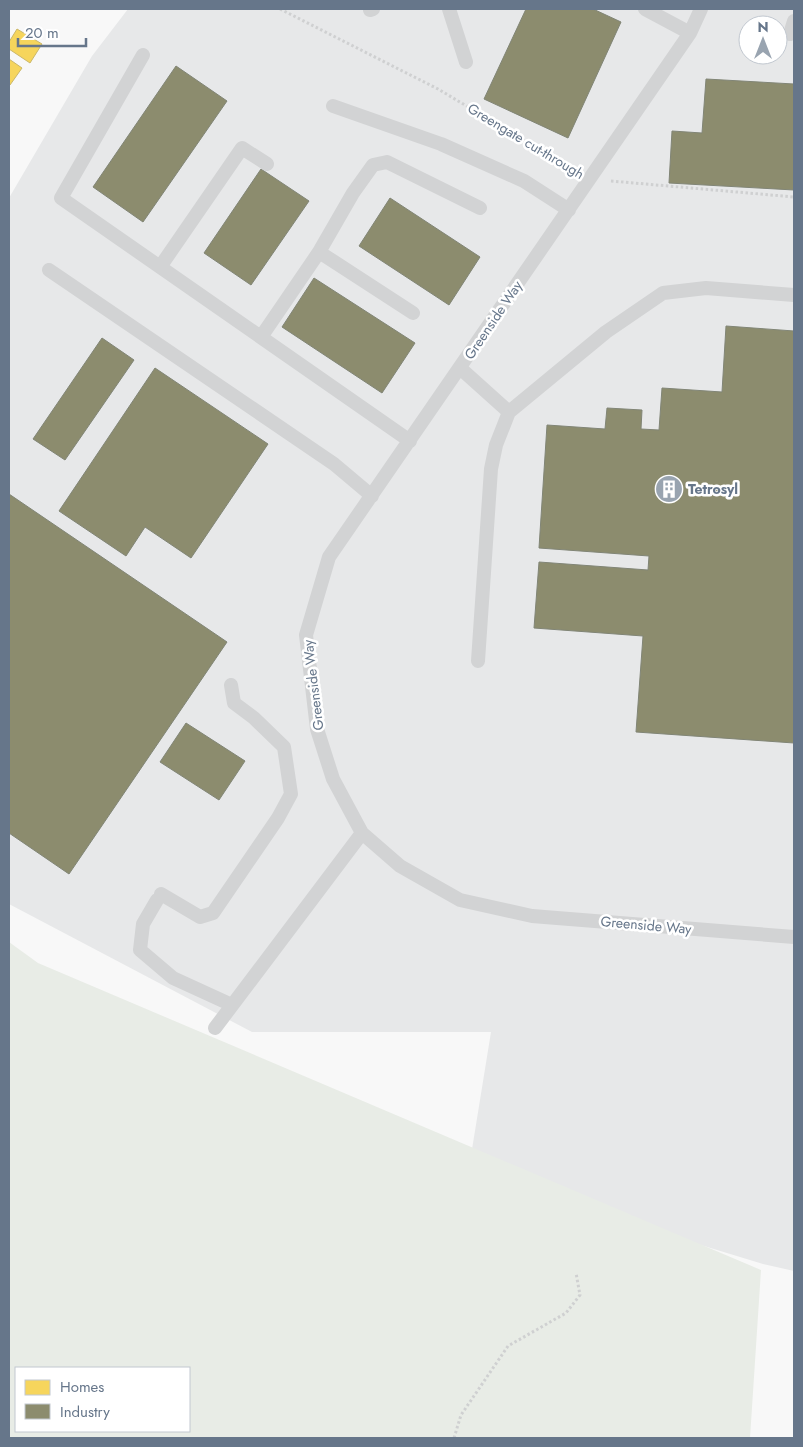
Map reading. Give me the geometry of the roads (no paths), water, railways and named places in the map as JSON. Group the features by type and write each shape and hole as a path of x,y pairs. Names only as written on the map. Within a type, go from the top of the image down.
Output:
{"lane":[{"path":"449,9 466,62"},
{"path":"645,9 690,33"},
{"name":"Greenside Way","path":"701,9 690,33 330,558 306,635 317,729 333,779 362,833 400,866 460,900 532,916 794,937"},
{"path":"143,55 61,198 410,441"},
{"path":"333,106 441,144 524,181 568,210"},
{"path":"160,267 242,148 267,164"},
{"path":"261,337 319,252 353,193 374,165 388,162 480,208"},
{"path":"319,252 413,313"},
{"path":"49,270 334,464 372,496"},
{"path":"478,661 491,469 496,445 509,412 606,332 663,293 706,288 794,295"},
{"path":"460,368 509,412"},
{"path":"231,685 234,703 254,718 284,747 291,794 278,818 213,913 200,917 159,897 143,924 140,950 174,978 232,1005"},
{"path":"214,1028 362,833"}],"place":[{"name":"Tetrosyl","path":"669,489"}]}
